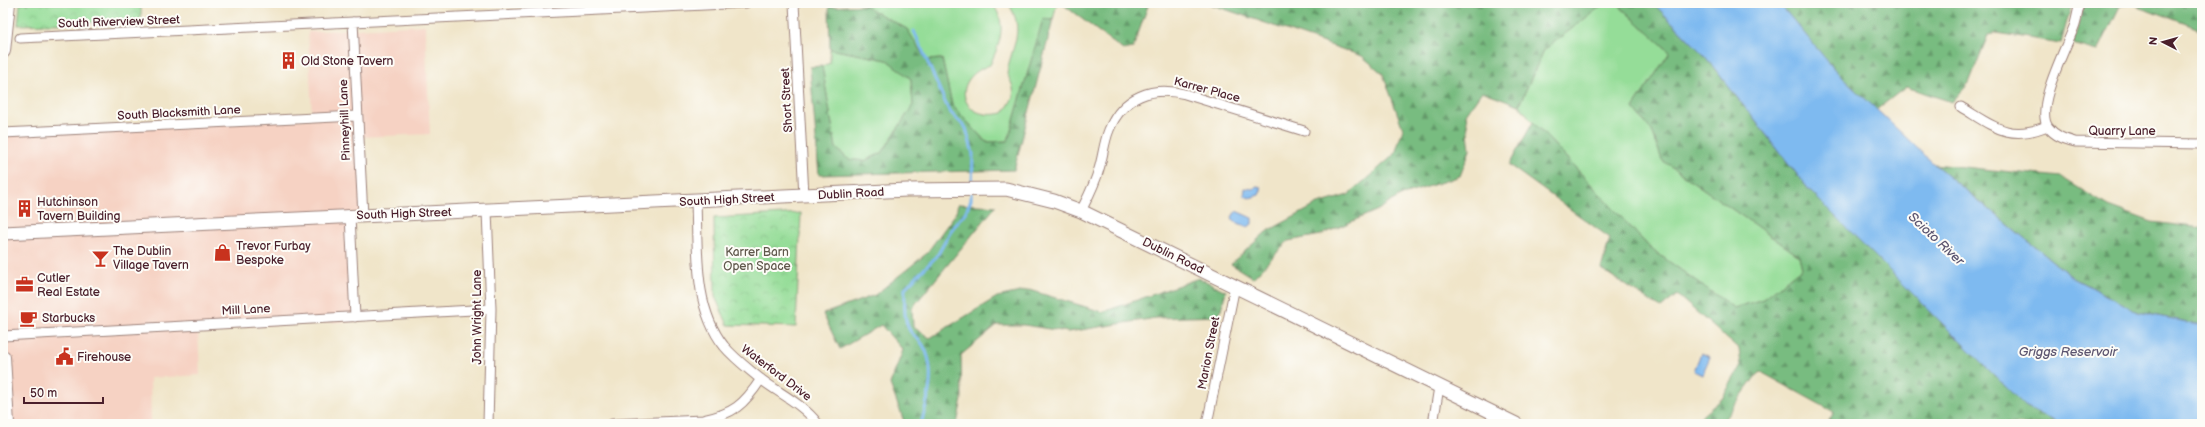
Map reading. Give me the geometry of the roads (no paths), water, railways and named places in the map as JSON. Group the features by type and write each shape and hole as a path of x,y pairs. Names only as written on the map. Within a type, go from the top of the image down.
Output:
{"main road":[{"path":"3,51 8,3"},
{"name":"Dublin Road","path":"804,196 961,188 989,188 1030,194 1081,211 1516,424"},
{"name":"South High Street","path":"3,233 804,196"},
{"path":"3,357 7,424"}],"street":[{"name":"South Riverview Street","path":"20,38 746,3"},
{"name":"Short Street","path":"794,3 804,196"},
{"path":"1961,107 1999,129 2012,132 2026,134 2047,126 2046,115 2049,88 2075,24 2080,3"},
{"name":"Pinneyhill Lane","path":"353,22 356,116 355,316"},
{"name":"Karrer Place","path":"1081,211 1093,188 1109,130 1116,116 1124,106 1152,91 1185,94 1304,131"},
{"name":"South Blacksmith Lane","path":"3,133 356,116"},
{"name":"Quarry Lane","path":"2047,126 2059,137 2075,142 2202,144"},
{"name":"Waterford Drive","path":"696,202 701,284 707,313 724,345 735,359 761,380 801,407 818,424"},
{"name":"John Wright Lane","path":"487,211 490,309 488,424"},
{"name":"Marion Street","path":"1207,424 1235,286"},
{"name":"Mill Lane","path":"3,336 490,309"},
{"path":"612,424 703,420 717,417 730,413 741,404 761,380"},
{"path":"1433,424 1439,387"}],"water":[{"name":"Griggs Reservoir","path":"1653,3 1779,3 1835,70 1934,164 2073,278 2138,312 2202,325 2202,424 2060,424 2025,406 1810,191 1704,55"},
{"path":"1257,187 1262,188 1259,195 1250,198 1244,196 1245,188 1252,189"},
{"path":"1236,211 1252,218 1252,224 1248,227 1233,221 1232,217"},
{"path":"1701,353 1710,357 1702,375 1694,371"}],"waterway":[{"path":"914,31 949,111 966,128 973,154 972,185"},
{"path":"921,424 930,384 930,364 923,345 910,331 907,324 905,288 937,256 952,229 965,213 971,200 971,193"}],"place":[{"name":"Old Stone Tavern","path":"288,61"},
{"name":"Hutchinson Tavern Building","path":"24,209"},
{"name":"Trevor Furbay Bespoke","path":"223,253"},
{"name":"The Dublin Village Tavern","path":"100,258"},
{"name":"Cutler Real Estate","path":"24,285"},
{"name":"Starbucks","path":"29,318"},
{"name":"Firehouse","path":"64,357"}],"water label":[{"name":"Scioto River","path":"1936,239"}],"park label":[{"name":"Karrer Barn Open Space","path":"757,259"}]}
